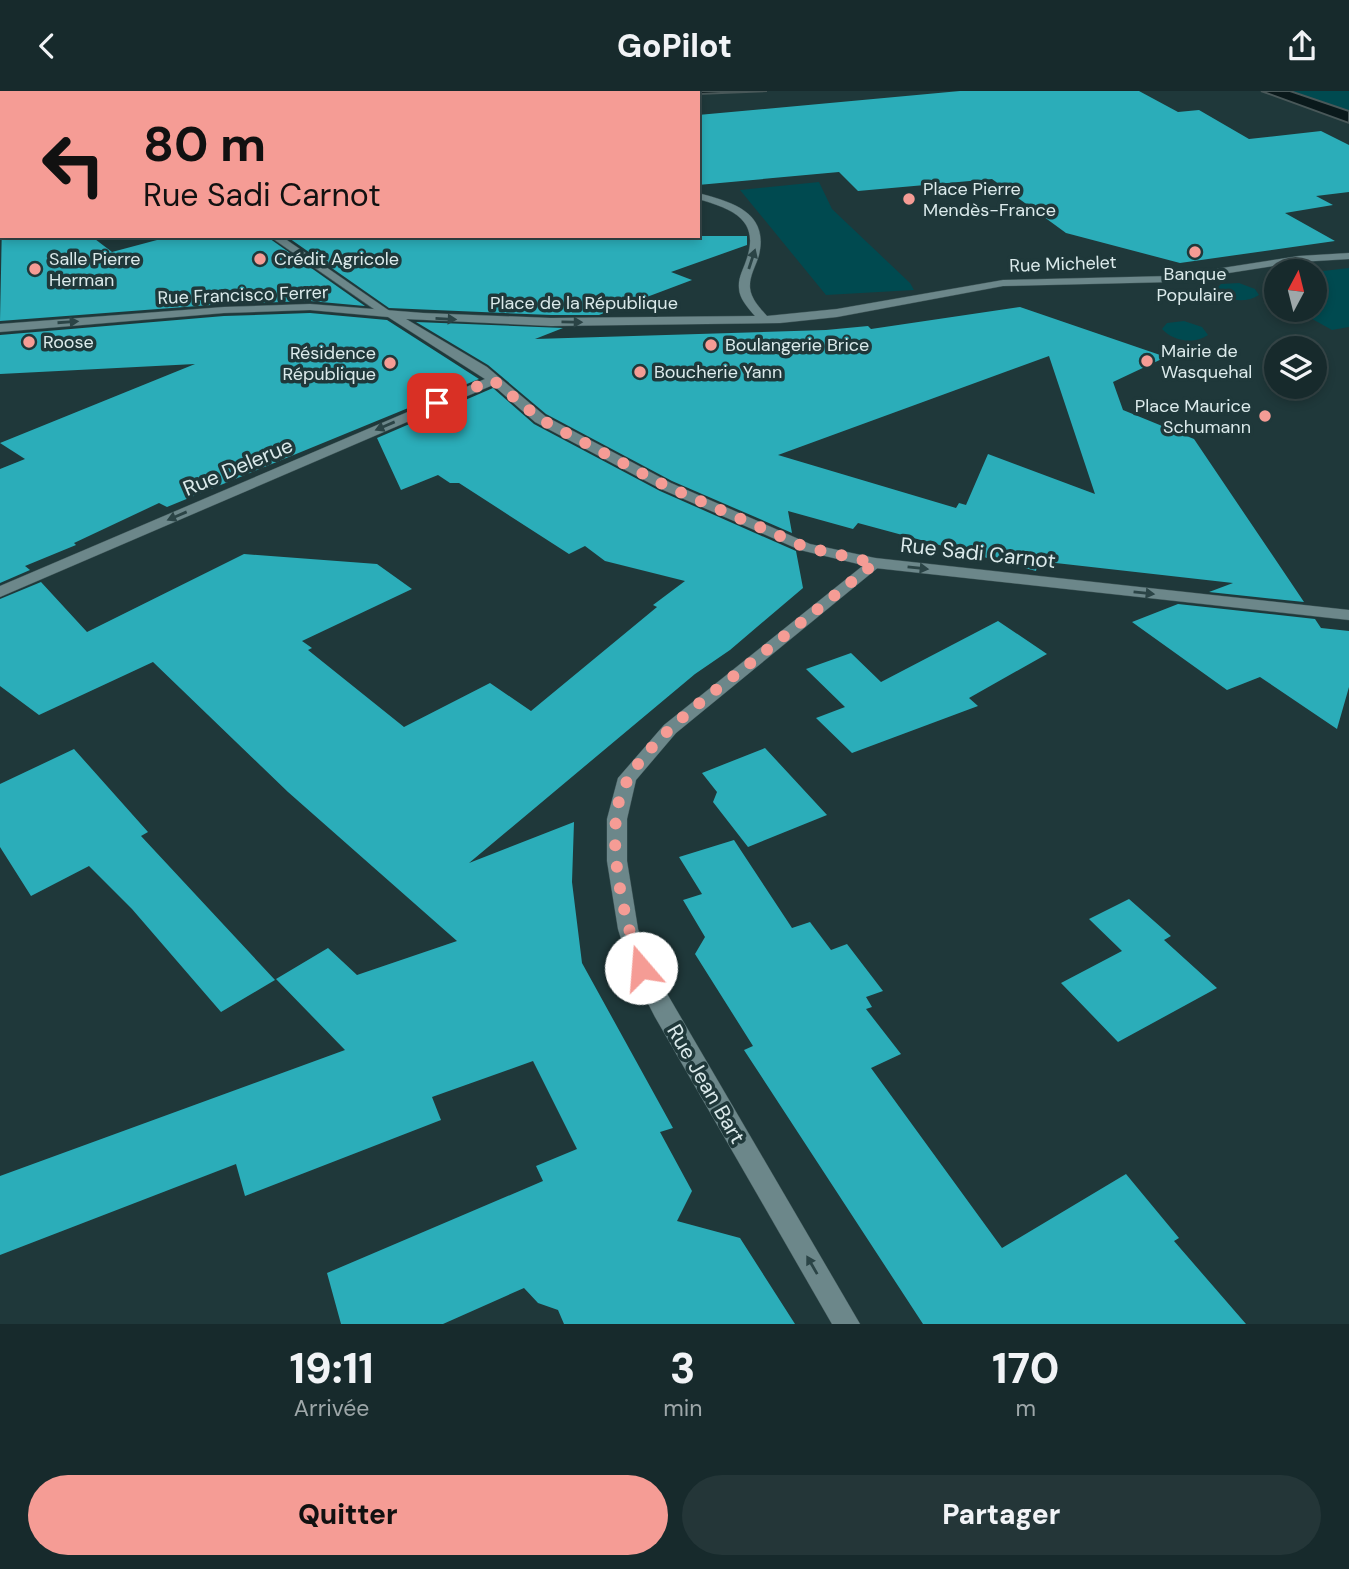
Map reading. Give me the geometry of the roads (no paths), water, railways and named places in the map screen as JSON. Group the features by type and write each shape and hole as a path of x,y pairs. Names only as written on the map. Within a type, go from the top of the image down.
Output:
{"street":[{"path":"700,197 734,207 752,223 757,232 757,242 744,283 745,291 764,320"},
{"name":"Place de la République","path":"277,238 388,314 488,375"},
{"name":"Rue Michelet","path":"780,319 837,313 1003,283 1171,279 1299,259 1349,255"},
{"name":"Rue Francisco Ferrer","path":"0,328 251,309 310,307 361,311"},
{"name":"Place de la République","path":"361,311 435,318 598,323 780,319"},
{"name":"Rue Sadi Carnot","path":"488,375 540,419 666,486 805,547 875,563 1349,615"},
{"name":"Rue Delerue","path":"0,592 488,375"},
{"name":"Rue Jean Bart","path":"847,1324 663,1011 641,968 626,915 617,861 617,819 627,778 670,729 875,563"}],"place":[{"name":"Place Pierre Mendès-France","path":"909,199"},
{"name":"Banque Populaire","path":"1195,252"},
{"name":"Crédit Agricole","path":"260,259"},
{"name":"Salle Pierre Herman","path":"35,269"},
{"name":"Roose","path":"29,342"},
{"name":"Boulangerie Brice","path":"711,345"},
{"name":"Mairie de Wasquehal","path":"1147,361"},
{"name":"Résidence République","path":"390,363"},
{"name":"Boucherie Yann","path":"640,372"},
{"name":"Place Maurice Schumann","path":"1265,416"}]}
